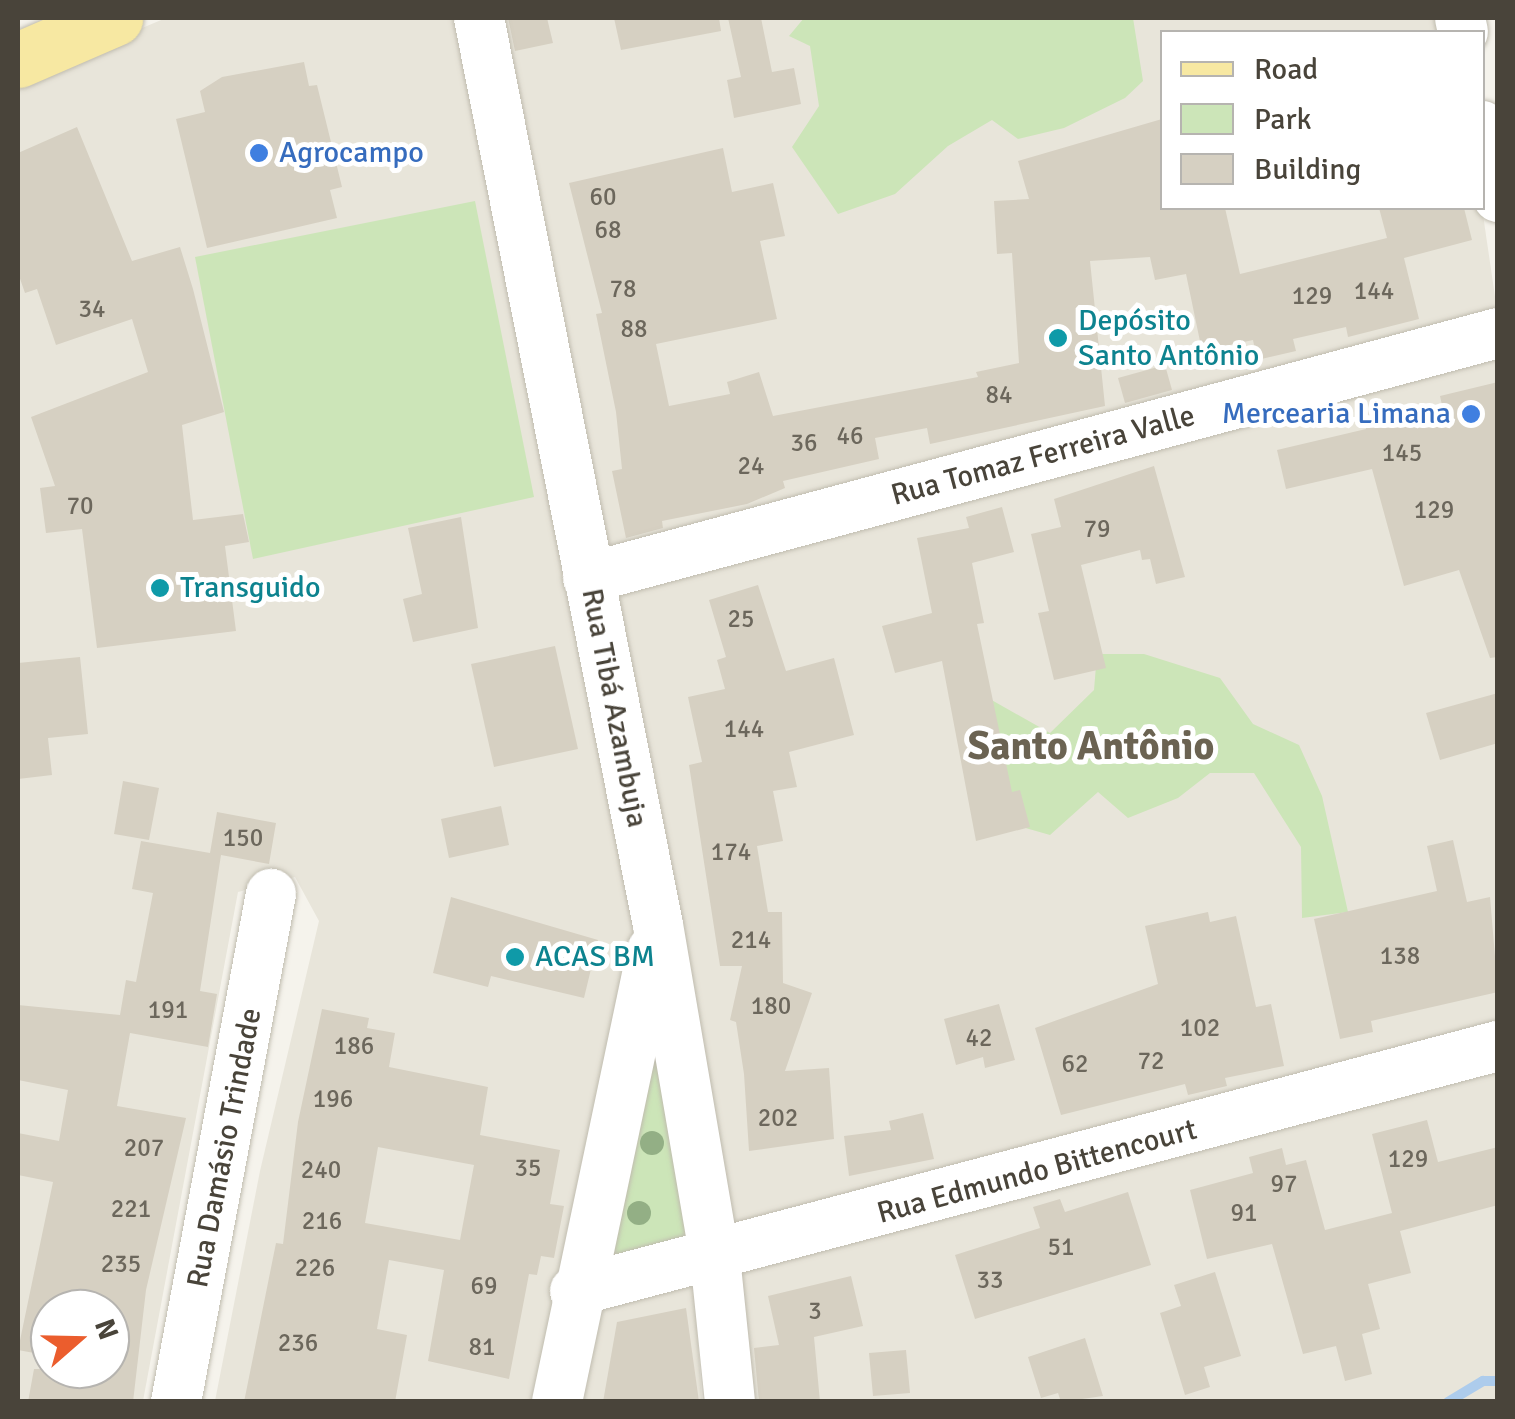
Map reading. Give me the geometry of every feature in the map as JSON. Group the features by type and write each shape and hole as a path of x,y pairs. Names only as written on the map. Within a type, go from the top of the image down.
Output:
{"main road":[{"path":"18,60 114,18"}],"street":[{"name":"Rua Tibá Azambuja","path":"479,18 658,925 715,1257 730,1402"},
{"path":"1485,139 1498,197"},
{"name":"Rua Tomaz Ferreira Valle","path":"588,578 1498,333"},
{"name":"Rua Damásio Trindade","path":"176,1402 271,894"},
{"path":"556,1402 575,1291 658,925"},
{"name":"Rua Edmundo Bittencourt","path":"575,1291 715,1257 1498,1046"}],"shaded area":[{"path":"166,18 458,18 638,932 531,1401 215,1401 260,1171 319,921 295,877 238,892 143,1401 18,1402 18,80"},
{"path":"488,18 1442,18 1445,30 1160,30 1160,210 1482,210 1497,310 607,552"},
{"path":"1497,345 1497,1020 726,1233 607,597"},
{"path":"1497,1063 1497,1401 745,1401 734,1271"},
{"path":"694,1284 702,1401 578,1402 594,1312"}],"green space":[{"path":"804,18 1133,18 1143,81 1125,98 1064,128 1018,139 992,120 948,146 895,194 838,214 792,147 819,106 810,46 789,36"},
{"path":"475,201 534,497 253,559 195,257"},
{"path":"1097,654 1144,654 1220,678 1253,724 1299,745 1322,796 1348,912 1302,918 1301,847 1254,773 1210,773 1178,798 1128,818 1098,792 1050,835 990,818 981,694 1050,733 1094,690"},
{"path":"652,1032 695,1247 610,1267"}],"building":[{"path":"508,18 547,18 553,43 515,51"},
{"path":"614,18 719,18 721,31 621,50"},
{"path":"728,18 761,18 772,72 794,68 801,104 734,118 727,80 741,77"},
{"name":"Agrocampo","path":"304,62 309,86 317,85 342,187 330,190 337,218 207,248 176,119 205,112 200,91 222,77"},
{"path":"1160,120 1160,210 1225,210 1240,274 1387,238 1380,210 1464,210 1472,240 1404,258 1419,319 1348,337 1346,327 1293,339 1296,351 1257,360 1253,340 1202,351 1186,274 1155,280 1150,257 1090,261 1105,406 930,444 927,428 875,438 879,459 783,481 785,488 747,504 662,521 663,528 626,538 612,471 622,469 616,412 596,314 602,313 569,183 723,148 732,192 773,183 785,236 760,241 777,319 656,344 669,406 730,394 727,382 759,372 773,416 978,377 976,372 1019,363 1012,253 997,254 994,201 1029,199 1018,161"},
{"path":"77,127 132,261 180,247 224,412 182,425 193,520 243,514 249,542 225,546 236,631 97,648 82,529 46,533 40,488 55,486 31,417 148,372 132,319 56,345 37,289 25,293 18,273 18,153"},
{"path":"1165,365 1172,390 1125,403 1118,378"},
{"path":"1498,382 1498,657 1490,658 1459,570 1404,586 1372,469 1286,489 1277,450 1366,429 1365,423 1442,405 1440,396"},
{"path":"1154,466 1185,577 1156,584 1150,559 1142,560 1140,550 1081,565 1106,668 1054,680 1038,613 1049,611 1031,534 1061,527 1054,499"},
{"path":"1002,507 1014,552 972,563 984,623 977,624 1012,792 1020,790 1030,827 976,841 942,661 895,673 882,626 932,613 917,538 969,528 966,517"},
{"path":"461,517 478,628 413,642 403,599 422,594 408,528"},
{"path":"758,585 786,671 834,658 854,735 789,752 797,787 773,791 783,841 757,846 768,912 782,912 783,983 812,993 785,1071 829,1068 834,1139 749,1151 744,1074 736,1022 730,1020 742,966 720,966 689,765 702,762 688,697 725,689 717,660 726,657 709,600"},
{"path":"555,646 578,749 494,767 471,664"},
{"path":"80,657 88,734 48,738 52,775 18,779 18,663"},
{"path":"1498,693 1498,743 1440,760 1426,713"},
{"path":"123,781 159,788 149,840 114,834"},
{"path":"501,806 509,845 449,858 441,819"},
{"path":"217,812 276,823 269,864 221,855 200,991 217,994 208,1047 130,1033 117,1106 186,1118 146,1290 133,1402 28,1402 30,1389 130,1389 130,1289 31,1289 53,1182 18,1175 18,1133 59,1141 68,1090 18,1080 18,1005 120,1015 126,980 136,982 153,893 132,889 141,841 210,853"},
{"path":"1453,840 1467,902 1490,897 1498,992 1371,1021 1373,1032 1340,1039 1314,919 1437,891 1427,846"},
{"name":"ACAS BM","path":"451,897 598,940 584,998 491,976 488,987 433,973"},
{"path":"1208,912 1210,922 1236,916 1256,1007 1271,1004 1284,1066 1225,1078 1227,1086 1188,1095 1185,1084 1061,1115 1035,1028 1158,984 1145,926"},
{"path":"999,1004 1015,1060 985,1068 983,1057 956,1065 944,1019"},
{"path":"322,1009 369,1018 367,1028 395,1033 389,1067 488,1087 480,1135 560,1150 550,1204 564,1206 554,1258 541,1256 537,1275 529,1274 509,1379 428,1361 444,1270 389,1260 377,1329 407,1335 395,1402 244,1402 276,1243 283,1244 298,1122","holes":["378,1147 474,1165 460,1240 365,1223"]},
{"path":"923,1113 934,1159 849,1176 844,1136 891,1130 889,1121"},
{"path":"1427,1120 1438,1162 1498,1147 1498,1205 1400,1231 1411,1273 1368,1284 1380,1329 1362,1334 1372,1374 1345,1381 1336,1346 1303,1354 1272,1244 1207,1259 1190,1190 1253,1173 1249,1157 1282,1148 1286,1165 1306,1160 1325,1230 1392,1213 1372,1134"},
{"path":"1128,1192 1151,1265 975,1319 955,1255 1040,1228 1033,1207 1060,1199 1065,1212"},
{"path":"1215,1272 1241,1356 1204,1367 1210,1387 1185,1395 1160,1313 1181,1306 1174,1285"},
{"path":"851,1276 863,1326 814,1337 820,1402 759,1402 754,1348 779,1345 768,1296"},
{"path":"30,1292 30,1352 18,1350"},
{"path":"686,1308 699,1402 603,1402 617,1322"},
{"path":"1085,1338 1103,1396 1061,1402 1058,1393 1041,1398 1028,1357"},
{"path":"906,1350 910,1393 873,1396 869,1353"}],"waterway":[{"path":"1448,1402 1483,1381 1498,1381"}],"place":[{"name":"Agrocampo","path":"259,153"},
{"name":"Depósito Santo Antônio","path":"1058,338"},
{"name":"Mercearia Limana","path":"1471,414"},
{"name":"Transguido","path":"160,588"},
{"name":"ACAS BM","path":"515,957"}],"district":[{"name":"Santo Antônio","path":"1091,746"}]}
